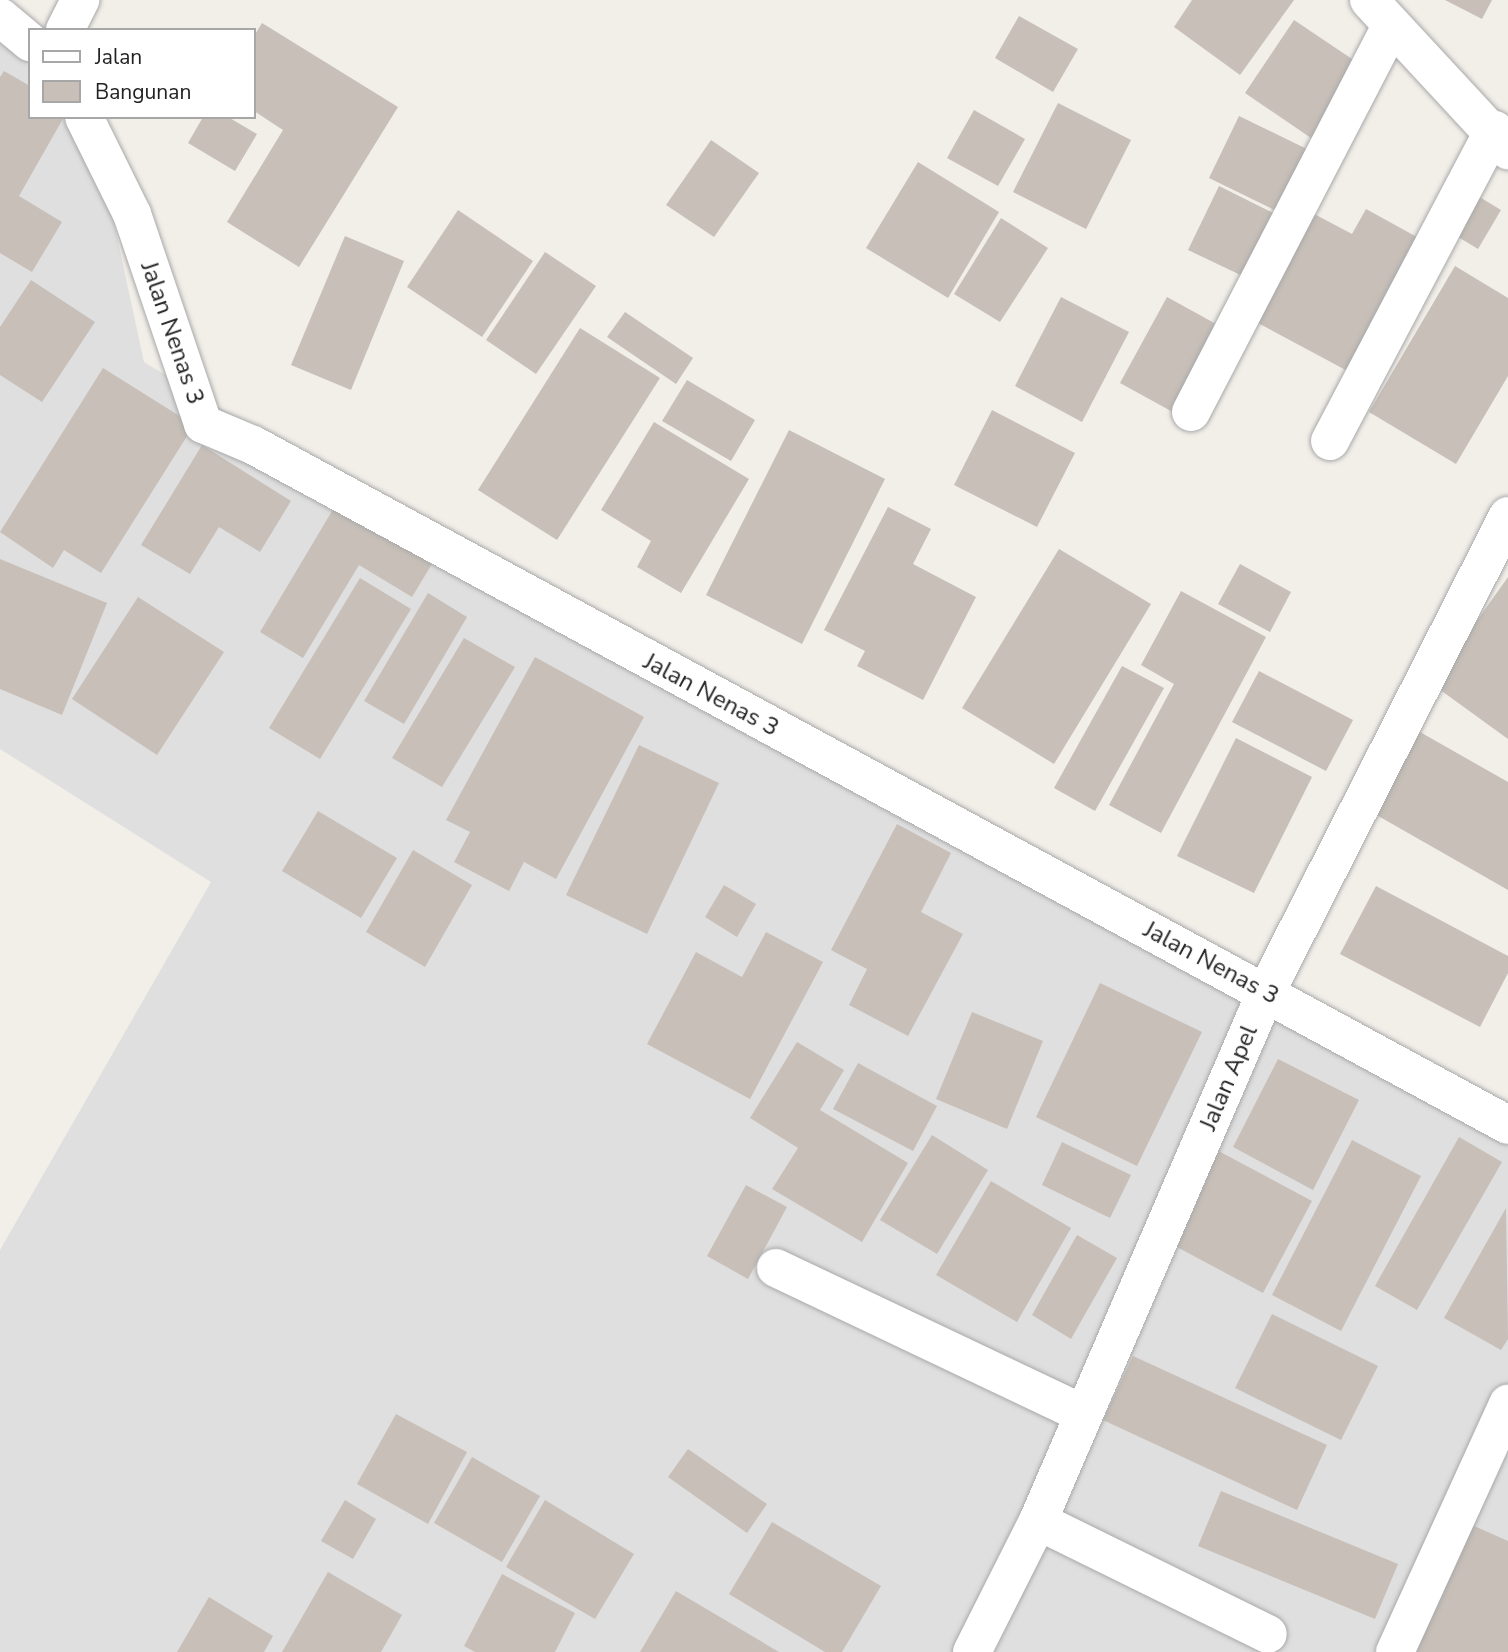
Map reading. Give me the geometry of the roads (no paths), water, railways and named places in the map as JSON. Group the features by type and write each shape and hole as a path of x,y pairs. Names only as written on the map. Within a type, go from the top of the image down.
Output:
{"street":[{"path":"66,28 80,0"},
{"path":"1191,412 1380,13 1501,140 1330,441"},
{"path":"0,17 28,40"},
{"name":"Jalan Nenas 3","path":"85,119 132,214 203,424 253,445 1508,1125"},
{"name":"Jalan Apel","path":"972,1652 1038,1521 1266,992 1508,516"},
{"path":"776,1268 1083,1414"},
{"path":"1395,1652 1508,1404"},
{"path":"1038,1521 1268,1634"}]}
